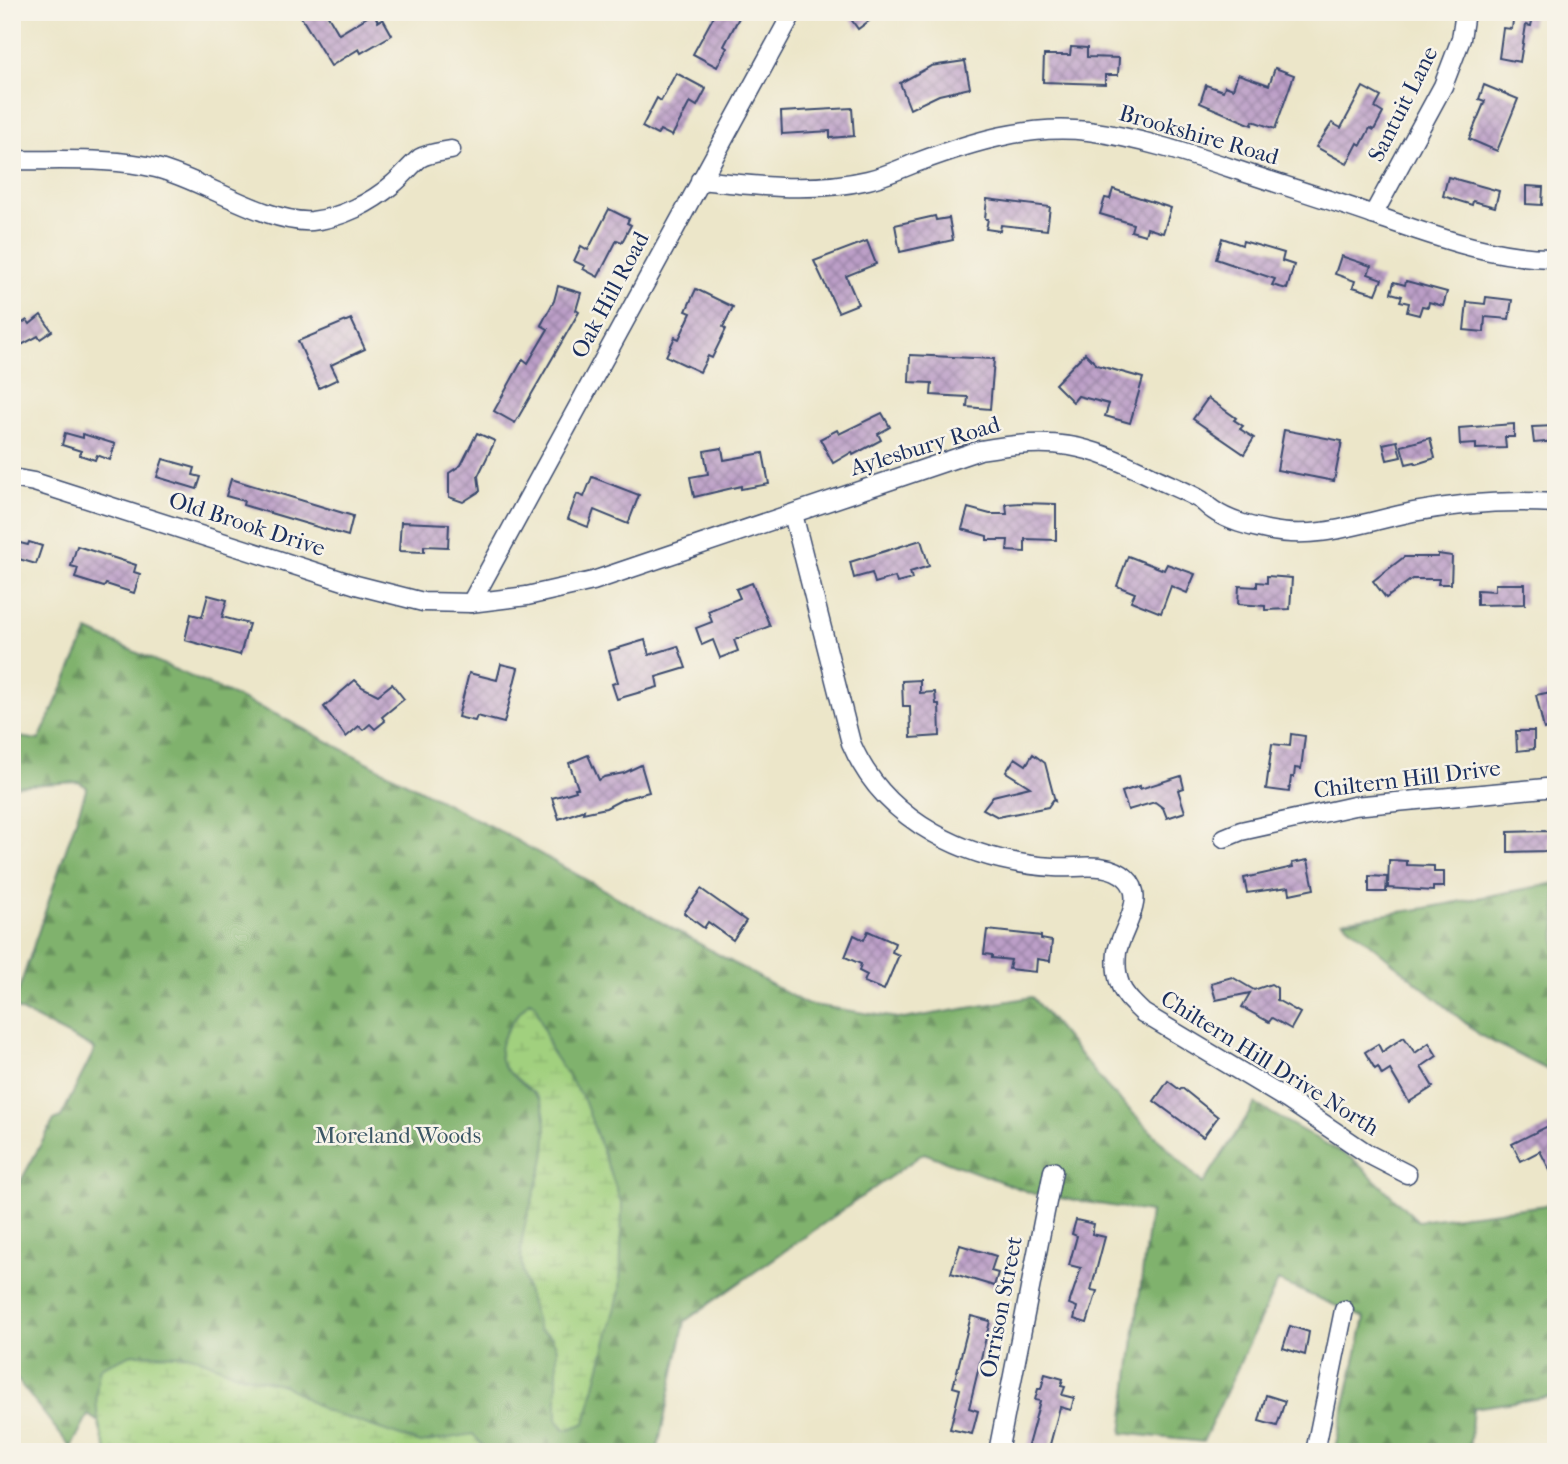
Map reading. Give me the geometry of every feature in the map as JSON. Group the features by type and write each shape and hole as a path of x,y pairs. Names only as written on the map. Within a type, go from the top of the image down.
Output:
{"street":[{"name":"Oak Hill Road","path":"471,603 793,12"},
{"name":"Santuit Lane","path":"1373,215 1443,86 1461,39 1465,12"},
{"name":"Brookshire Road","path":"700,180 753,186 838,186 871,180 982,139 1061,130 1110,134 1156,144 1451,242 1530,258 1556,258"},
{"path":"12,160 116,163 153,167 176,174 257,209 309,221 334,217 358,207 395,183 422,157 451,150"},
{"name":"Aylesbury Road","path":"471,603 527,596 593,581 980,450 1036,442 1077,446 1107,455 1202,501 1214,512 1247,526 1272,531 1333,532 1414,512 1486,501 1556,503"},
{"name":"Old Brook Drive","path":"12,478 34,482 400,597 422,602 471,603"},
{"name":"Chiltern Hill Drive North","path":"793,513 851,743 868,775 885,797 918,825 970,849 1053,867 1100,867 1115,870 1127,878 1133,888 1134,903 1117,951 1116,969 1120,985 1129,1000 1143,1013 1288,1100 1368,1154 1407,1174"},
{"name":"Chiltern Hill Drive","path":"1224,838 1241,831 1354,806 1556,787"},
{"name":"Orrison Street","path":"998,1452 1053,1171"},
{"path":"1315,1452 1344,1310"}],"green space":[{"name":"Moreland Woods","path":"88,631 277,715 503,833 806,1004 904,1019 1032,997 1108,1088 1203,1184 1255,1104 1353,1159 1418,1221 1556,1204 1556,1396 1473,1408 1469,1452 1334,1452 1365,1318 1278,1281 1203,1442 1122,1433 1150,1212 1034,1194 924,1153 685,1321 657,1452 144,1452 88,1415 71,1448 12,1373 12,1197 54,1120 61,1117 95,1049 13,1007 87,787 78,782 12,786 12,736 39,740"},
{"path":"1556,883 1556,1074 1481,1036 1343,921 1426,908"},
{"path":"530,1001 535,1004 551,1051 584,1100 622,1205 620,1291 585,1423 566,1430 557,1420 557,1349 552,1337 539,1330 526,1286 521,1252 525,1227 544,1159 544,1114 539,1099 507,1070 500,1052 505,1033"},
{"path":"132,1354 191,1355 237,1374 284,1385 324,1410 421,1443 473,1434 488,1452 107,1452 97,1410 100,1368"}],"building":[{"path":"298,12 326,12 339,34 374,13 378,22 383,19 392,35 361,53 359,49 331,66"},
{"path":"716,12 742,12 724,46 727,48 717,67 693,54"},
{"path":"846,12 881,12 858,29"},
{"path":"1514,12 1534,12 1531,26 1526,25 1520,62 1499,58 1503,28 1512,29"},
{"path":"1071,47 1087,48 1087,57 1119,58 1118,75 1105,75 1105,84 1043,82 1044,55 1070,55"},
{"path":"965,61 970,88 939,95 910,109 900,83 931,66"},
{"path":"1275,68 1294,75 1275,129 1253,121 1252,125 1200,103 1206,85 1223,91 1225,86 1233,89 1238,74 1269,85"},
{"path":"676,73 706,89 697,106 690,102 672,136 660,130 657,135 642,127 657,98 661,101"},
{"path":"1484,85 1518,99 1497,151 1469,139 1485,101 1479,99"},
{"path":"1363,87 1381,97 1375,108 1383,113 1374,130 1370,128 1361,145 1358,143 1347,164 1316,147 1332,123 1341,128"},
{"path":"852,108 854,136 830,138 830,131 782,134 781,112"},
{"path":"1448,177 1499,191 1495,207 1473,201 1472,205 1443,196"},
{"path":"1526,186 1543,187 1542,205 1526,204"},
{"path":"1113,189 1171,208 1163,233 1147,228 1145,235 1131,231 1133,224 1100,214 1105,198 1110,199"},
{"path":"987,199 1050,207 1047,230 1001,225 1000,231 986,229"},
{"path":"609,209 629,219 627,223 631,225 622,242 617,240 598,277 574,261 581,246 588,250"},
{"path":"935,216 936,220 949,218 953,240 900,252 895,225"},
{"path":"1222,238 1242,245 1243,241 1284,253 1282,261 1294,265 1287,289 1272,285 1275,279 1216,259"},
{"path":"867,241 876,264 846,276 858,304 838,312 814,261"},
{"path":"1341,256 1371,266 1368,274 1382,279 1376,294 1353,287 1355,281 1335,274"},
{"path":"1406,281 1447,292 1443,306 1429,302 1428,307 1422,306 1419,315 1407,312 1409,303 1400,301 1402,296 1391,293 1394,282 1405,285"},
{"path":"558,286 581,293 576,310 579,312 515,423 494,411 523,359 528,363 548,329 541,325 554,301"},
{"path":"696,289 733,307 712,358 708,356 700,372 666,356 675,337 679,339 691,313 686,311"},
{"path":"1486,297 1512,300 1509,319 1485,317 1484,332 1464,330 1467,302 1485,304"},
{"path":"41,315 52,331 12,350 12,330 27,320 30,324"},
{"path":"351,319 365,349 331,365 338,379 319,388 298,341"},
{"path":"1085,353 1097,365 1143,378 1130,423 1105,416 1109,404 1078,396 1073,402 1055,384"},
{"path":"910,355 994,359 990,409 967,407 968,397 931,395 932,383 909,382"},
{"path":"1208,398 1236,418 1234,420 1243,426 1240,429 1254,438 1244,454 1193,419"},
{"path":"882,413 890,427 878,434 881,440 833,463 820,439 837,430 839,434"},
{"path":"1514,424 1514,437 1505,437 1506,448 1476,449 1476,444 1460,445 1459,428"},
{"path":"1556,426 1556,441 1534,443 1532,427"},
{"path":"1284,430 1342,441 1334,481 1277,470"},
{"path":"65,433 83,438 83,434 115,444 110,460 97,455 95,460 80,455 81,451 62,445"},
{"path":"477,433 495,441 478,476 480,491 463,502 449,497 449,473 461,465"},
{"path":"1430,438 1435,458 1406,464 1401,446"},
{"path":"1397,441 1401,457 1387,460 1383,444"},
{"path":"722,448 724,460 763,453 769,484 741,489 741,486 694,497 690,477 708,474 704,451"},
{"path":"163,459 195,468 193,475 201,477 197,489 157,477"},
{"path":"592,477 639,495 628,524 594,510 588,527 568,519 577,494 584,497"},
{"path":"231,479 353,516 348,536 243,505 244,501 226,496"},
{"path":"1006,504 1056,504 1056,540 1025,539 1025,552 1007,551 1008,540 987,540 987,536 962,529 968,508 990,514 1007,514"},
{"path":"401,522 449,524 448,547 424,546 424,552 399,551"},
{"path":"921,540 929,566 910,572 912,579 897,583 895,577 875,583 872,573 854,578 850,562"},
{"path":"12,541 42,546 36,564 12,557"},
{"path":"77,546 136,565 134,572 140,574 134,593 75,578 78,568 71,566"},
{"path":"1438,554 1452,556 1451,584 1438,584 1439,579 1412,579 1386,598 1373,581 1404,557 1438,557"},
{"path":"1128,556 1164,570 1167,564 1195,574 1187,593 1171,586 1161,613 1131,601 1135,593 1117,586"},
{"path":"1267,576 1292,578 1290,609 1265,610 1265,606 1238,604 1239,586 1257,587 1257,582 1267,583"},
{"path":"752,583 770,626 734,640 738,651 720,658 713,640 702,645 696,628 712,622 708,611 740,598 736,589"},
{"path":"1495,584 1525,584 1525,604 1477,605 1477,590 1495,591"},
{"path":"208,595 227,600 222,617 249,624 240,655 185,640 191,614 202,617"},
{"path":"645,640 649,655 678,646 686,668 656,677 658,687 617,699 612,684 618,682 609,651"},
{"path":"501,664 518,668 504,723 477,716 475,721 458,717 469,673 497,680"},
{"path":"355,680 378,695 392,684 404,699 382,717 385,721 375,729 370,724 363,730 359,726 346,737 324,707"},
{"path":"920,680 920,693 935,692 936,704 939,704 940,736 911,738 910,706 903,706 902,681"},
{"path":"1556,691 1556,727 1544,729 1536,695"},
{"path":"1516,731 1534,731 1534,749 1517,751"},
{"path":"1291,734 1305,736 1301,769 1295,768 1289,792 1266,789 1272,744 1290,746"},
{"path":"1033,754 1045,763 1055,801 1048,807 998,817 983,809 993,796 1030,787 1006,772 1015,758 1026,765"},
{"path":"588,755 599,780 641,765 649,792 623,799 606,808 583,813 584,810 559,819 552,798 576,791 575,788 578,788 569,763"},
{"path":"1181,776 1184,788 1178,790 1185,812 1167,818 1163,808 1155,802 1128,810 1122,792"},
{"path":"1549,831 1549,851 1508,852 1508,832"},
{"path":"1308,860 1314,889 1290,894 1289,887 1247,893 1244,878 1293,867 1292,863"},
{"path":"1389,860 1407,861 1407,865 1434,866 1434,872 1444,872 1444,887 1433,887 1433,891 1388,888"},
{"path":"1369,876 1387,877 1386,892 1369,892"},
{"path":"701,889 746,921 733,940 708,922 704,928 684,913"},
{"path":"987,930 1041,936 1041,939 1052,941 1050,961 1037,959 1036,972 1009,969 1011,960 992,958 992,955 984,954"},
{"path":"868,931 895,943 892,952 899,955 884,990 864,982 867,975 859,971 861,964 845,957 854,935 864,940"},
{"path":"1232,977 1254,990 1271,984 1277,988 1277,1000 1300,1013 1291,1029 1272,1018 1269,1022 1242,1007 1250,993 1216,1000 1211,983"},
{"path":"1404,1037 1415,1053 1429,1043 1437,1056 1421,1067 1433,1087 1409,1102 1390,1070 1382,1075 1365,1052 1378,1044 1382,1052"},
{"path":"1168,1081 1180,1090 1182,1088 1218,1117 1203,1137 1154,1101"},
{"path":"1556,1122 1556,1182 1540,1151 1521,1161 1512,1144"},
{"path":"1076,1220 1094,1224 1092,1234 1105,1237 1091,1290 1097,1291 1087,1323 1074,1319 1077,1307 1069,1304 1081,1268 1069,1265 1077,1236 1072,1234"},
{"path":"960,1245 996,1256 991,1271 998,1273 994,1286 951,1273"},
{"path":"971,1316 990,1321 969,1408 978,1411 972,1434 950,1429 960,1389 953,1387"},
{"path":"1290,1326 1309,1332 1305,1355 1283,1348"},
{"path":"1045,1374 1063,1379 1061,1386 1065,1387 1062,1395 1074,1398 1071,1410 1060,1407 1048,1452 1038,1452 1027,1449 1040,1401 1035,1400"},
{"path":"1266,1395 1285,1401 1277,1426 1259,1421"}]}
